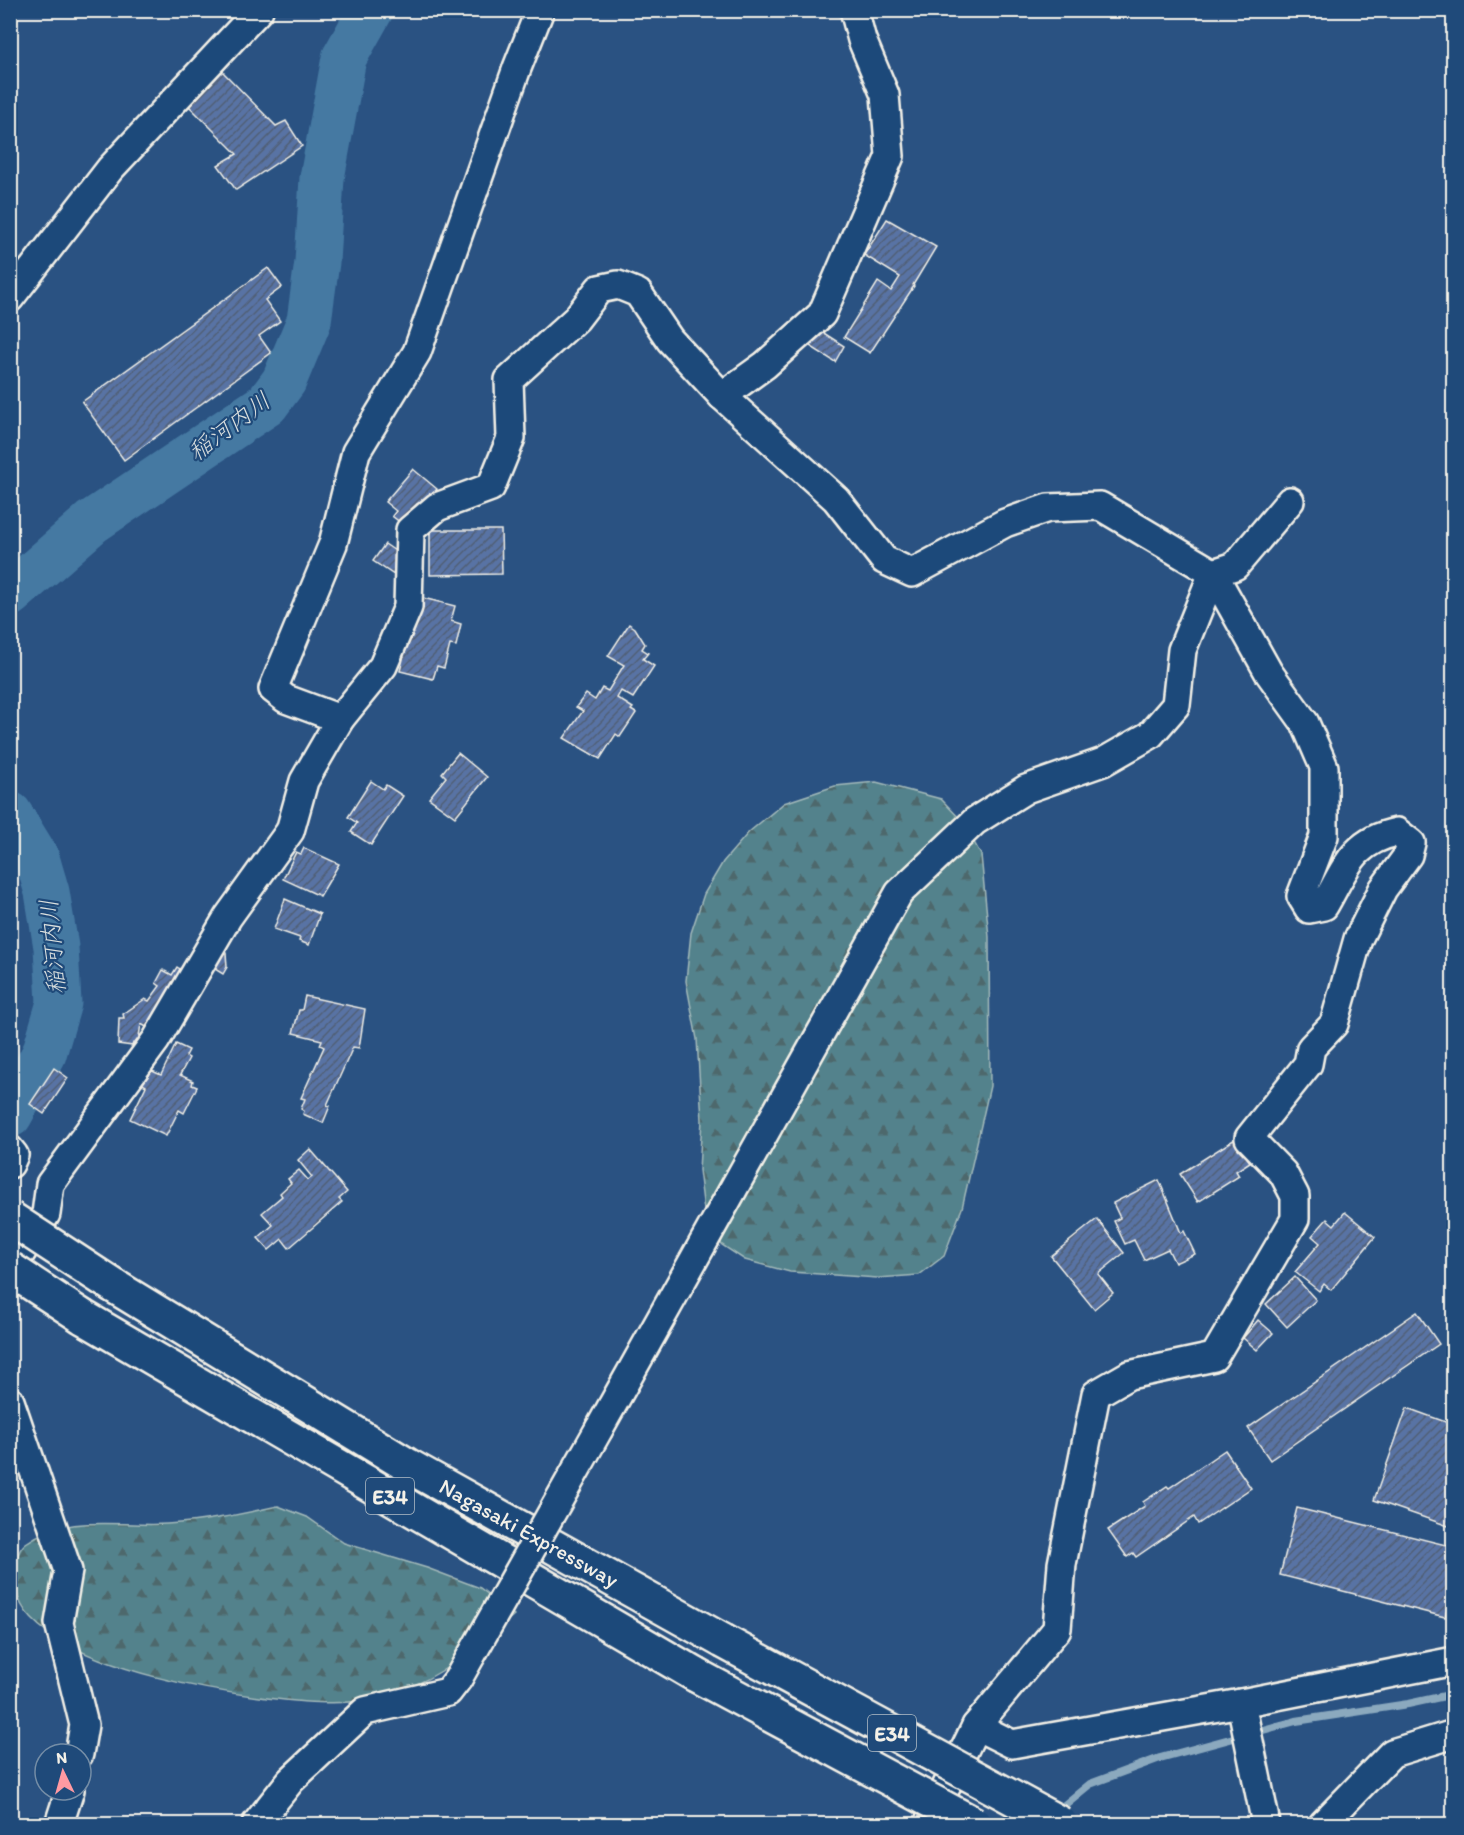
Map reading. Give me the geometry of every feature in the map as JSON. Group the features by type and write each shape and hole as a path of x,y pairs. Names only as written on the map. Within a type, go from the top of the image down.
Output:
{"highway":[{"name":"Nagasaki Expressway","path":"10,1218 114,1286 407,1465 723,1641 1062,1824"},
{"name":"Nagasaki Expressway","path":"10,1270 83,1317 696,1675 974,1824"}],"street":[{"path":"10,298 110,168 259,10"},
{"path":"340,719 286,699 273,689 333,544 356,452 417,352 517,68 540,10"},
{"path":"722,396 765,365 822,314 890,156 885,95 862,40 854,10"},
{"path":"10,1270 46,1214 50,1184 156,1040 228,917 290,831 304,781 340,719 383,666 408,607 410,530 437,507 491,487 511,438 509,380 576,319 598,289 618,285 638,293 670,340 722,396 836,499 884,560 912,573 1005,523 1048,508 1100,506 1213,573 1269,673 1305,723 1324,767 1324,836 1301,896 1309,909 1324,906 1356,852 1375,837 1397,832 1411,843 1408,855 1383,889 1358,939 1334,1024 1311,1048 1308,1064 1249,1138 1283,1173 1295,1196 1295,1219 1214,1357 1129,1375 1096,1394 1062,1564 1057,1629 976,1726 928,1824"},
{"path":"1213,573 1235,566 1290,501"},
{"path":"256,1824 291,1780 365,1711 448,1692 458,1679 899,893 975,821 1026,789 1103,762 1150,735 1176,705 1182,650 1213,573"},
{"path":"10,1401 68,1571 59,1623 84,1725 81,1742"},
{"path":"976,1726 1012,1744 1243,1711 1454,1661"},
{"path":"1243,1711 1266,1824"},
{"path":"1323,1824 1392,1754 1454,1734"},
{"path":"59,1824 66,1802"}],"green space":[{"path":"876,782 941,799 963,822 981,855 989,937 990,1086 962,1208 944,1256 919,1275 878,1278 790,1272 745,1260 722,1245 705,1218 699,1170 702,1120 697,1039 686,981 691,933 704,894 723,862 749,832 784,803 835,786"},
{"path":"278,1506 307,1517 344,1543 427,1568 480,1588 514,1615 459,1660 414,1686 367,1700 316,1702 214,1690 156,1677 102,1660 57,1638 26,1612 16,1581 17,1560 22,1546 42,1534 59,1528 94,1523 167,1524 195,1521"}],"building":[{"path":"222,71 276,126 286,121 302,146 236,190 218,165 237,154 187,104"},
{"path":"887,219 936,247 914,286 870,353 844,337 878,282 891,291 900,277 864,255"},
{"path":"268,268 282,287 265,300 280,321 259,336 271,353 124,460 82,402"},
{"path":"819,330 844,346 835,362 810,346"},
{"path":"413,469 437,489 421,508 417,504 401,523 392,516 396,511 385,502"},
{"path":"430,530 501,530 502,574 430,575"},
{"path":"385,544 401,555 397,577 373,561"},
{"path":"419,597 455,606 451,621 461,624 456,646 450,645 444,668 437,666 433,679 400,671"},
{"path":"629,624 635,628 645,644 642,649 648,653 643,659 654,666 633,698 621,691 617,698 633,708 631,710 636,713 620,737 616,734 600,759 564,738 583,711 576,707 586,694 595,700 602,688 608,691 624,665 608,656"},
{"path":"458,753 487,777 455,817 429,798 446,777 442,773"},
{"path":"371,781 383,789 386,785 403,796 371,845 351,832 357,823 348,817"},
{"path":"304,848 339,864 320,896 283,879 296,852 301,854"},
{"path":"285,899 320,914 309,945 299,941 300,938 274,929"},
{"path":"219,950 226,953 227,967 223,974 210,966"},
{"path":"177,967 186,973 150,1029 141,1024 138,1043 133,1043 132,1046 118,1044 119,1018 124,1018 123,1014 145,999 149,1001 160,986 156,983 163,970 172,975"},
{"path":"305,996 365,1009 359,1048 353,1047 327,1105 330,1106 323,1123 303,1114 304,1111 301,1109 305,1099 301,1098 324,1047 320,1045 322,1040 293,1033"},
{"path":"176,1044 189,1050 186,1056 189,1058 180,1075 193,1081 192,1085 197,1087 184,1113 179,1110 166,1136 130,1119 146,1086 141,1083 148,1069 161,1075"},
{"path":"54,1068 68,1078 44,1114 30,1104"},
{"path":"1235,1139 1250,1162 1236,1171 1239,1176 1198,1202 1180,1174"},
{"path":"310,1149 347,1192 339,1199 342,1202 289,1248 282,1239 269,1250 258,1238 273,1225 262,1213 282,1196 280,1193 291,1183 288,1179 299,1170 308,1180 312,1177 298,1160"},
{"path":"1159,1180 1181,1233 1184,1231 1195,1254 1175,1263 1168,1249 1144,1260 1134,1240 1125,1244 1114,1221 1120,1218 1113,1203"},
{"path":"1345,1212 1375,1237 1331,1290 1324,1284 1319,1291 1295,1272 1320,1243 1312,1236 1327,1219 1334,1225"},
{"path":"1097,1219 1124,1253 1098,1274 1113,1293 1094,1309 1051,1256"},
{"path":"1295,1277 1316,1300 1287,1327 1266,1304"},
{"path":"1417,1312 1439,1344 1270,1460 1248,1428"},
{"path":"1258,1320 1273,1333 1257,1350 1243,1338"},
{"path":"1407,1408 1454,1425 1454,1528 1374,1500"},
{"path":"1225,1450 1251,1488 1198,1524 1194,1517 1136,1557 1133,1553 1127,1557 1108,1530 1145,1506 1143,1502 1167,1486 1169,1488"},
{"path":"1297,1508 1454,1547 1454,1583 1445,1617 1280,1575"}],"waterway":[{"name":"稲河内川","path":"10,594 92,522 267,404 284,381 309,321 317,262 322,178 344,58 371,10"},
{"name":"稲河内川","path":"10,814 37,858 47,892 56,947 59,1003 44,1054 10,1115"},
{"path":"1057,1811 1090,1784 1160,1758 1296,1721 1408,1704 1454,1694"}]}
